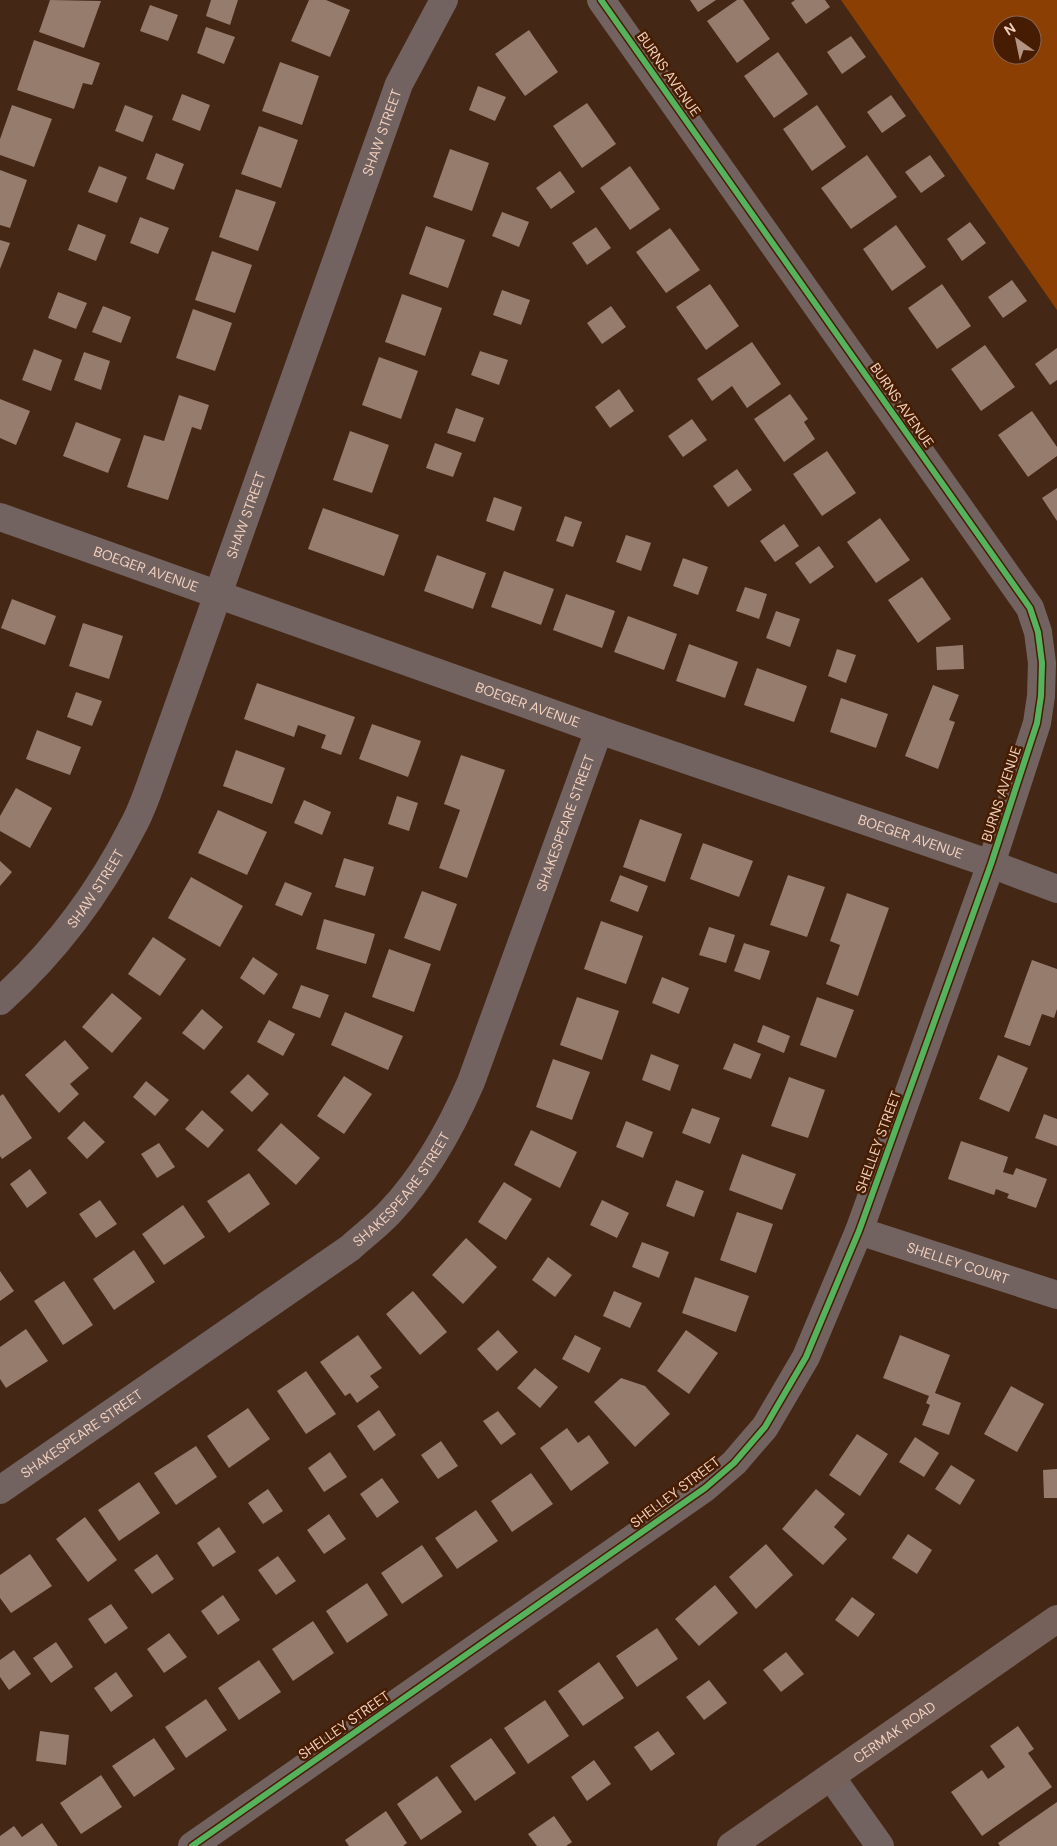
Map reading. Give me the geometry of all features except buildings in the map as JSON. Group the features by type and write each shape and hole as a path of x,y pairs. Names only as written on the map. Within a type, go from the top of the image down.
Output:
{"main road":[{"name":"CERMAK ROAD","path":"731,1846 1057,1619"}],"street":[{"name":"SHAW STREET","path":"0,1001 38,965 77,919 104,878 134,824 156,769 219,594 399,84 444,0"},
{"name":"BURNS AVENUE","path":"601,0 1030,608 1038,632 1042,663 1041,696 1037,723 991,864"},
{"name":"BOEGER AVENUE","path":"0,517 599,730 991,864 1057,889"},
{"name":"SHAKESPEARE STREET","path":"0,1490 350,1248 390,1212 414,1183 456,1117 471,1082 599,730"},
{"name":"SHELLEY STREET","path":"192,1846 705,1488 734,1463 766,1427 806,1357 859,1231 991,864"},
{"name":"SHELLEY COURT","path":"859,1231 1057,1295"},
{"path":"831,1777 880,1846"}],"shaded area":[{"path":"841,0 1057,0 1057,310"}],"cycle path":[{"path":"192,1846 705,1488 734,1463 765,1427 806,1357 859,1231 991,864 1037,723 1041,696 1042,663 1038,632 1030,608 601,0"}]}
